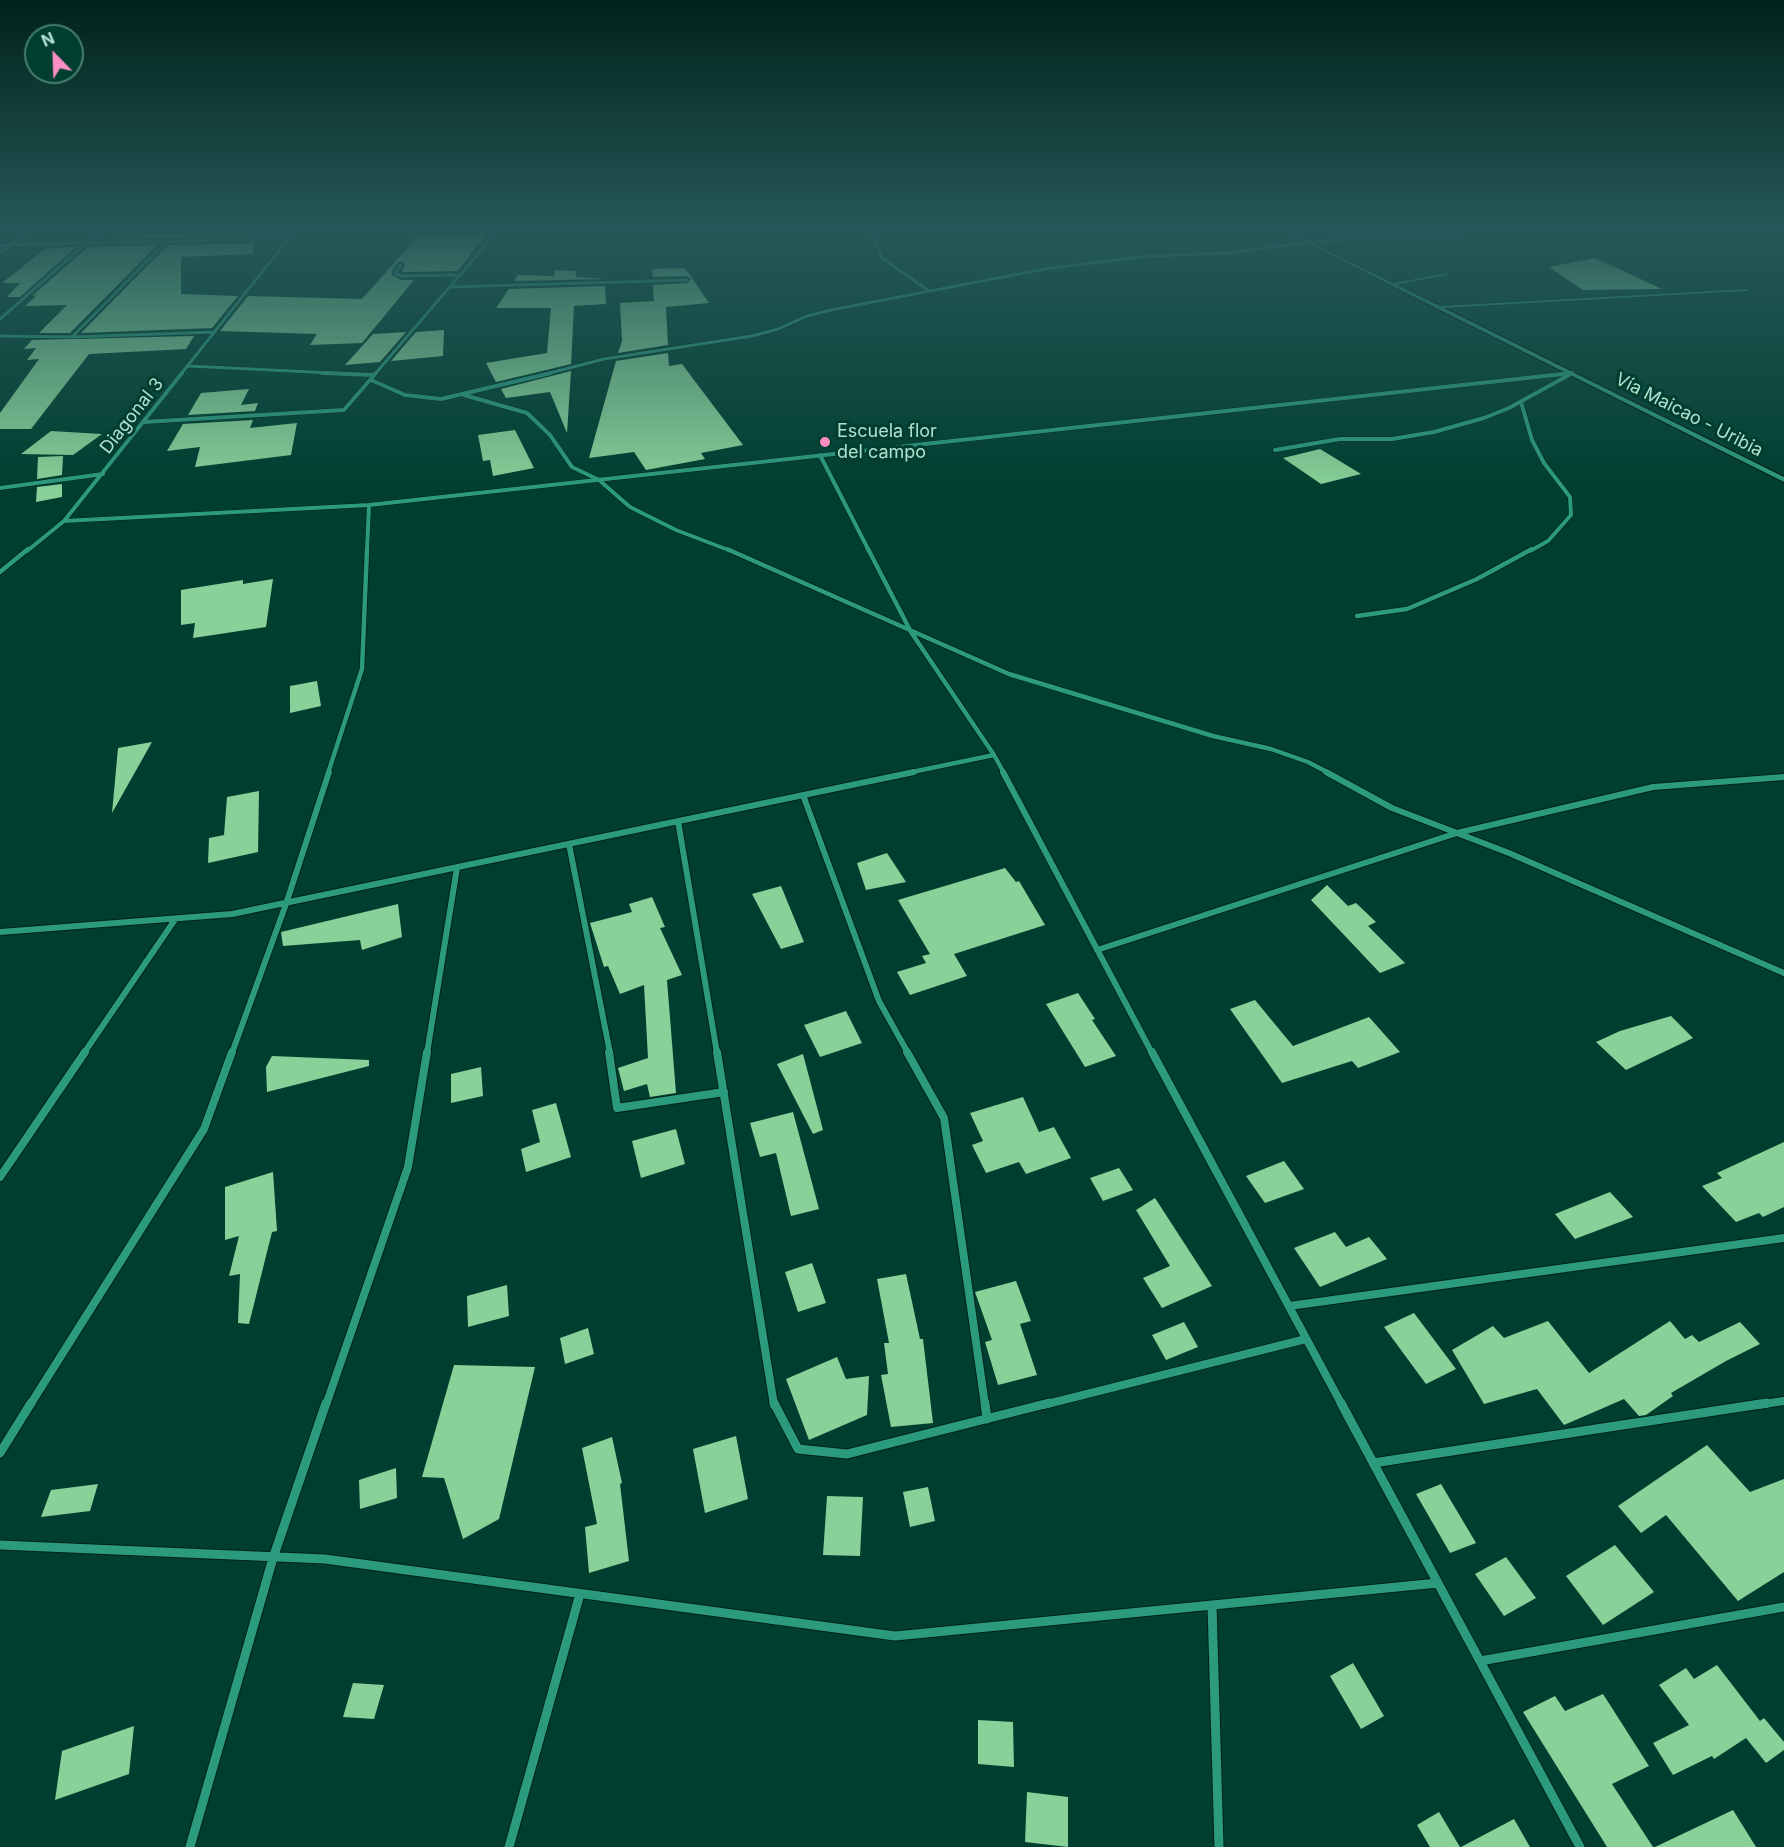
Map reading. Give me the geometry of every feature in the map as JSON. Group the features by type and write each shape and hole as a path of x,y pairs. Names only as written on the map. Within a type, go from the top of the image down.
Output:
{"street":[{"path":"73,337 91,319"},
{"name":"Diagonal 3","path":"0,572 64,521 104,474 225,319"},
{"path":"144,422 344,410 423,319"},
{"path":"188,366 372,378 405,395 425,399 464,395 604,359 752,336 778,329 800,319"},
{"name":"Vía Maicao - Uribia","path":"1464,319 1784,480"},
{"path":"0,336 73,337 215,332"},
{"path":"1275,450 1340,439 1392,439 1434,432 1484,418 1521,402 1572,373"},
{"path":"64,521 369,505 1572,373"},
{"path":"464,395 527,413 550,435 572,467 599,480 630,507 658,521 732,550 911,632 1008,674 1213,736 1271,749 1308,762 1392,808 1509,853 1784,973"},
{"path":"1357,616 1407,609 1477,579 1548,541 1571,515 1570,497 1544,463 1532,440 1521,402"},
{"path":"820,455 911,632 994,755 1580,1847"},
{"path":"0,488 104,474"},
{"path":"0,1453 204,1129 286,904 362,669 369,505"},
{"path":"0,932 174,921 232,914 994,755"},
{"path":"1097,950 1457,833 1653,787 1784,777"},
{"path":"803,795 879,1001 944,1118 987,1419"},
{"path":"678,822 774,1405 798,1449 847,1454 1306,1339"},
{"path":"569,844 614,1076 617,1108 724,1092"},
{"path":"190,1847 273,1558 408,1167 457,868"},
{"path":"0,1177 174,921"},
{"path":"1289,1306 1784,1238"},
{"path":"1373,1463 1784,1401"},
{"path":"0,1545 325,1559 895,1636 1438,1583"},
{"path":"509,1847 580,1594"},
{"path":"1212,1605 1219,1847"},
{"path":"1480,1661 1784,1607"}],"building":[{"path":"53,319 84,319 70,333 39,333"},
{"path":"95,319 219,319 212,328 81,333"},
{"path":"229,319 382,319 362,343 310,345 317,334 220,331"},
{"path":"550,319 573,319 571,364 496,382 486,363 547,353"},
{"path":"621,319 667,319 668,345 618,353 622,341"},
{"path":"444,330 443,356 391,361 416,332"},
{"path":"406,332 380,362 345,365 373,334"},
{"path":"194,336 186,349 89,354 31,429 0,429 0,413 39,359 27,360 36,348 24,349 32,340"},
{"path":"668,353 669,366 682,364 743,445 701,453 705,459 646,470 634,452 589,458 616,361"},
{"path":"571,371 567,433 550,392 506,398 501,389"},
{"path":"249,389 241,405 258,403 255,411 188,415 201,393"},
{"path":"253,420 250,428 297,423 291,455 195,467 200,447 167,451 183,424"},
{"path":"515,430 534,468 493,476 490,460 483,461 478,435"},
{"path":"51,431 102,434 73,455 21,454"},
{"path":"1320,449 1361,474 1321,484 1283,458"},
{"path":"63,456 62,475 37,479 38,457"},
{"path":"62,484 62,497 36,502 37,487"},
{"path":"273,579 266,627 193,638 195,623 181,625 181,590 243,580 243,584"},
{"path":"317,681 321,706 290,713 290,686"},
{"path":"152,742 112,813 118,748"},
{"path":"259,791 258,852 208,863 209,838 224,835 227,797"},
{"path":"887,853 906,882 866,890 857,863"},
{"path":"1005,868 1016,882 1019,881 1045,925 954,954 967,976 910,995 897,972 926,963 922,956 930,954 898,900"},
{"path":"1327,885 1348,906 1356,903 1376,922 1368,926 1405,963 1380,973 1311,900"},
{"path":"781,886 804,942 781,949 752,894"},
{"path":"652,897 665,927 660,928 682,975 667,980 676,1093 650,1097 647,1084 624,1091 618,1068 648,1058 644,985 620,994 608,966 604,967 590,923 632,912 629,904"},
{"path":"398,904 402,937 362,950 360,940 283,946 281,932"},
{"path":"1078,993 1095,1019 1092,1020 1116,1056 1085,1067 1046,1004"},
{"path":"1255,1000 1293,1046 1369,1017 1400,1052 1358,1068 1352,1061 1282,1083 1230,1009"},
{"path":"846,1011 862,1043 820,1057 804,1025"},
{"path":"1671,1016 1693,1038 1626,1070 1596,1042 1620,1031"},
{"path":"803,1054 823,1130 813,1134 777,1064"},
{"path":"272,1056 369,1060 369,1066 267,1092 266,1067"},
{"path":"481,1067 483,1096 451,1103 451,1074"},
{"path":"1023,1097 1039,1132 1054,1127 1071,1158 1026,1174 1019,1162 986,1173 972,1145 983,1141 970,1113"},
{"path":"556,1103 571,1157 526,1172 521,1149 540,1142 532,1110"},
{"path":"793,1112 819,1209 791,1216 776,1153 760,1157 750,1123"},
{"path":"676,1129 685,1164 641,1178 632,1141"},
{"path":"1784,1142 1784,1207 1763,1217 1759,1213 1736,1222 1702,1186 1722,1178 1717,1173"},
{"path":"1284,1161 1304,1189 1265,1203 1246,1176"},
{"path":"1119,1168 1133,1190 1103,1201 1090,1178"},
{"path":"273,1172 277,1231 272,1232 249,1324 238,1323 240,1274 229,1276 239,1236 225,1240 225,1187"},
{"path":"1610,1192 1633,1217 1575,1239 1555,1214"},
{"path":"1155,1198 1212,1286 1162,1308 1143,1278 1170,1266 1136,1210"},
{"path":"1335,1232 1346,1247 1369,1237 1387,1259 1320,1287 1294,1248"},
{"path":"812,1263 826,1303 798,1312 785,1272"},
{"path":"906,1274 920,1339 923,1339 933,1423 891,1427 881,1375 888,1374 884,1343 889,1343 877,1279"},
{"path":"1016,1281 1031,1321 1020,1324 1037,1375 998,1385 985,1342 992,1340 975,1292"},
{"path":"507,1285 509,1316 468,1327 467,1296"},
{"path":"1414,1313 1456,1369 1426,1384 1384,1327"},
{"path":"1548,1321 1589,1373 1670,1321 1685,1339 1692,1335 1699,1342 1740,1322 1760,1344 1671,1393 1673,1396 1646,1415 1639,1416 1624,1399 1564,1425 1537,1389 1484,1404 1452,1350 1493,1326 1504,1338"},
{"path":"1184,1322 1198,1347 1166,1360 1152,1335"},
{"path":"588,1328 594,1354 565,1364 560,1338"},
{"path":"837,1357 846,1379 869,1376 867,1415 809,1440 786,1379"},
{"path":"454,1365 535,1367 499,1519 463,1539 444,1478 422,1477"},
{"path":"736,1436 748,1499 705,1513 693,1449"},
{"path":"612,1437 622,1483 620,1484 629,1561 589,1573 585,1527 597,1524 582,1448"},
{"path":"1707,1445 1750,1492 1784,1479 1784,1572 1738,1601 1666,1515 1641,1533 1618,1506"},
{"path":"396,1468 397,1498 360,1509 359,1480"},
{"path":"98,1484 90,1511 41,1517 51,1490"},
{"path":"1441,1484 1476,1543 1450,1553 1416,1494"},
{"path":"928,1487 935,1521 910,1527 903,1492"},
{"path":"827,1496 863,1497 860,1556 823,1555"},
{"path":"1615,1545 1654,1592 1603,1625 1566,1576"},
{"path":"1506,1557 1536,1598 1504,1616 1475,1574"},
{"path":"1353,1663 1384,1716 1361,1729 1330,1676"},
{"path":"1717,1665 1760,1721 1764,1718 1784,1742 1784,1750 1766,1763 1746,1738 1714,1759 1712,1756 1673,1775 1653,1743 1689,1725 1659,1685 1686,1668 1694,1679"},
{"path":"353,1683 384,1685 374,1719 343,1717"},
{"path":"1603,1694 1649,1766 1612,1784 1653,1847 1607,1847 1523,1712 1555,1696 1565,1711"},
{"path":"978,1720 1013,1722 1014,1767 978,1764"},
{"path":"134,1726 129,1774 55,1800 62,1751"},
{"path":"1027,1792 1068,1797 1068,1847 1025,1842"},
{"path":"1733,1810 1756,1847 1655,1847"},
{"path":"1439,1812 1460,1847 1430,1847 1417,1825"},
{"path":"1514,1819 1530,1847 1461,1847"}],"place":[{"name":"Escuela flor del campo","path":"825,442"}]}
